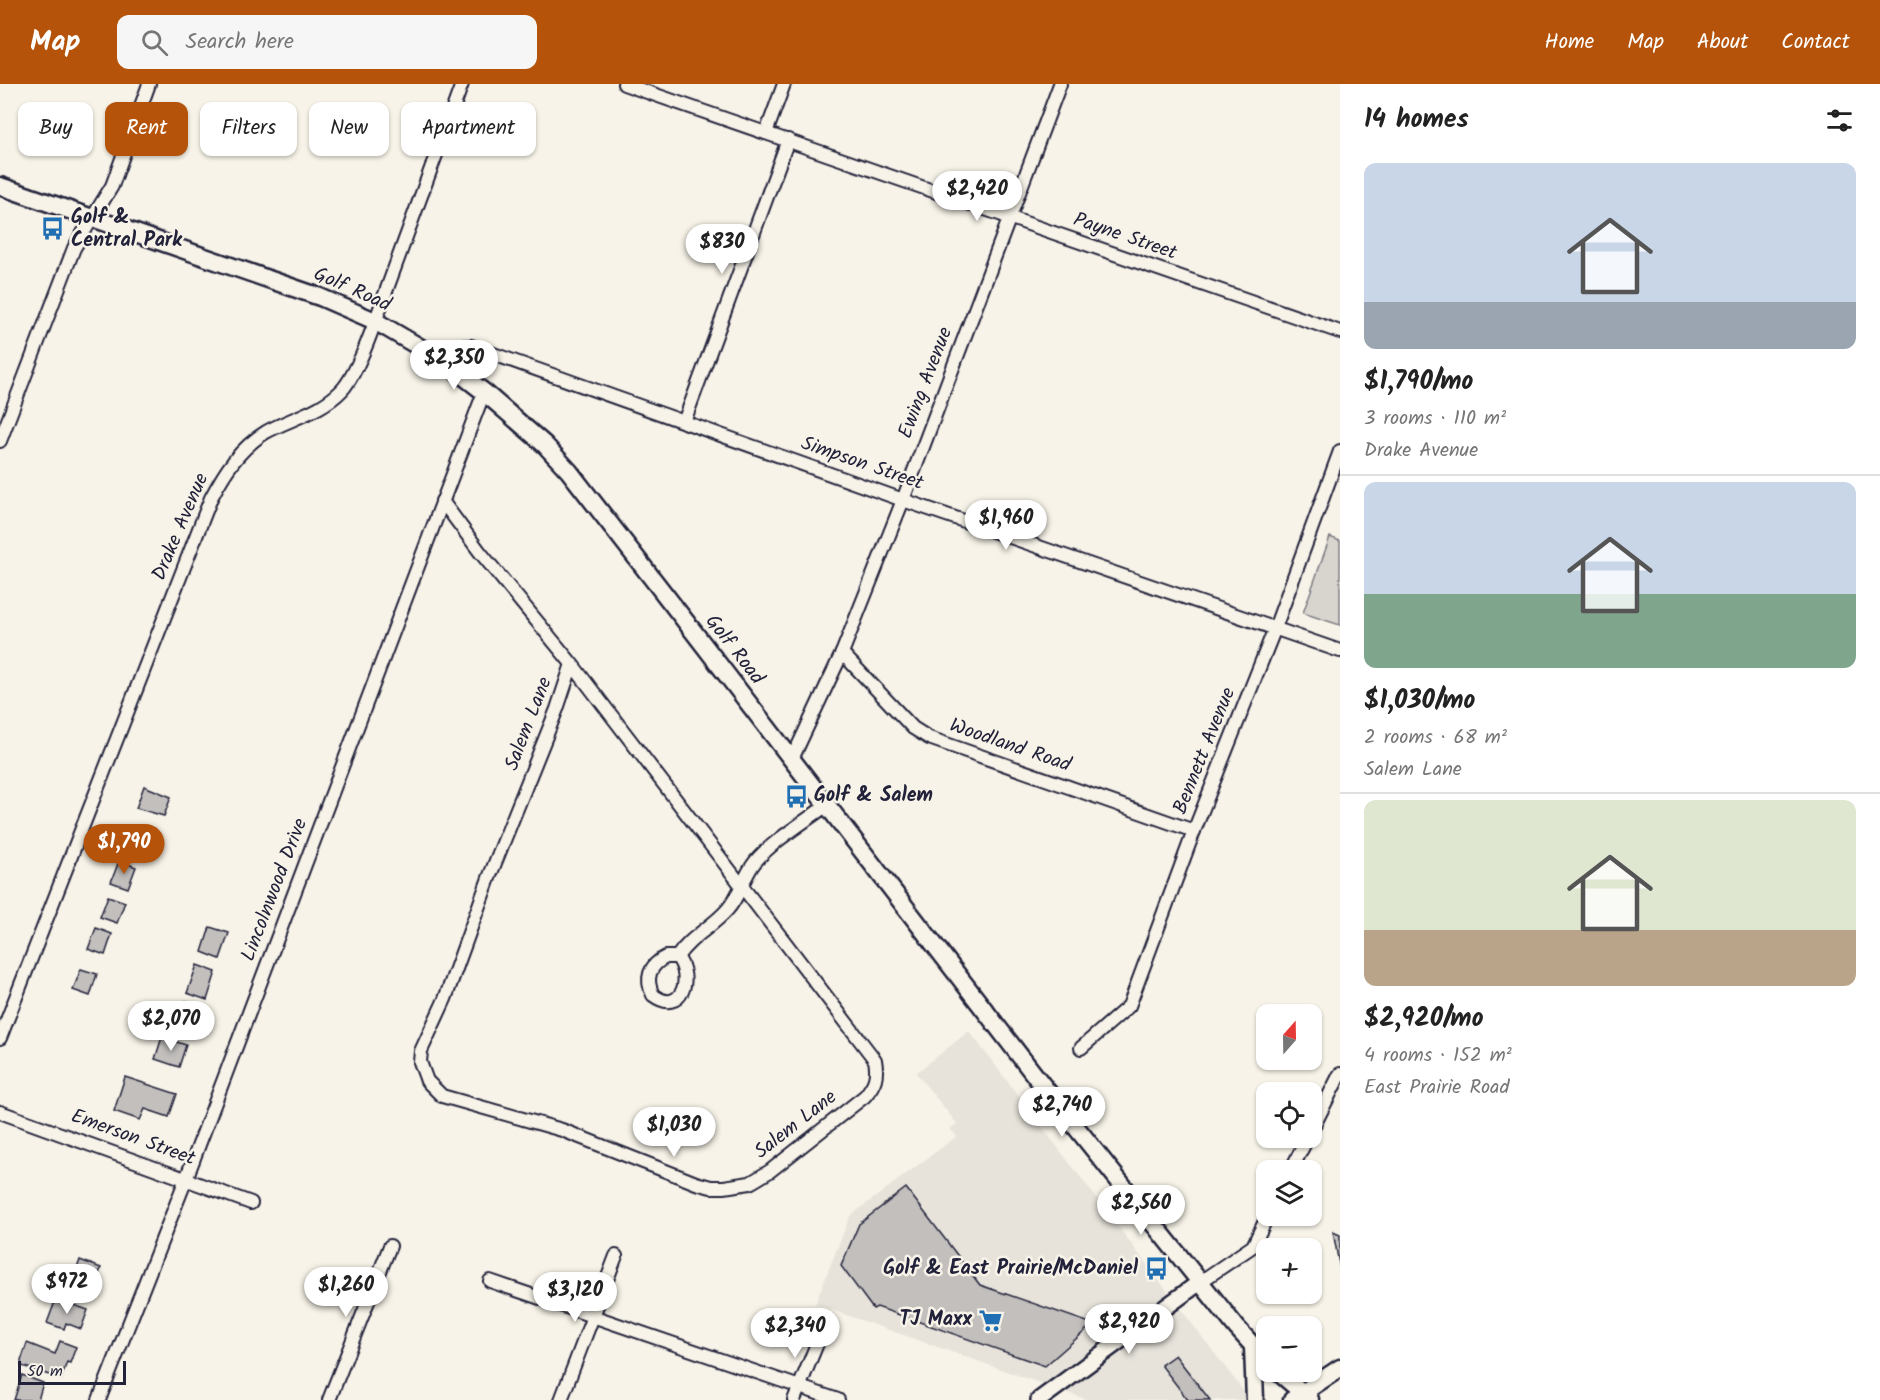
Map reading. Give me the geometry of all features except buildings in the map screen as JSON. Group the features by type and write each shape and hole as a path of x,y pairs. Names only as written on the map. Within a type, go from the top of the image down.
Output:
{"main road":[{"name":"Golf Road","path":"0,186 320,297 375,321 445,362 484,392 545,445 568,471 792,759 1043,1086 1256,1350"},
{"path":"1253,1347 1255,1400"},
{"path":"1287,1382 1301,1398 1340,1368"}],"street":[{"path":"0,441 74,248 111,186 149,84"},
{"name":"Drake Avenue","path":"0,1038 211,498 234,459 251,443 267,432 316,410 342,390 353,373 375,321 462,84"},
{"name":"Payne Street","path":"624,84 1340,332"},
{"path":"766,133 784,84"},
{"name":"Ewing Avenue","path":"792,759 842,653 903,500 1060,84"},
{"path":"684,422 788,140"},
{"name":"Simpson Street","path":"445,362 458,347 471,346 903,500 1340,651"},
{"name":"Lincolnwood Drive","path":"99,1400 186,1179 484,392"},
{"name":"Bennett Avenue","path":"1081,1048 1129,1006 1194,831 1275,628 1340,451"},
{"name":"Salem Lane","path":"442,501 480,552 572,664 874,1060 877,1069 875,1083 865,1096 750,1183 724,1187 711,1187 696,1183 562,1130 442,1096 427,1081 420,1062 421,1051 445,999 489,878 557,709 572,664"},
{"name":"Woodland Road","path":"842,653 913,728 929,738 1194,831"},
{"path":"677,957 687,943 711,926 729,909 743,887 747,874 760,856 827,805"},
{"path":"1322,1109 1340,1074"},
{"name":"Emerson Street","path":"0,1112 251,1203"},
{"path":"1039,1400 1253,1246 1263,1226"},
{"path":"329,1400 390,1246"},
{"path":"561,1400 616,1256"},
{"path":"490,1281 838,1400"},
{"path":"794,1400 823,1329"}],"shaded area":[{"path":"1330,537 1340,541 1340,625 1303,613"},
{"path":"969,1031 1248,1397 1245,1400 1088,1400 815,1304 850,1216 957,1136 950,1129 957,1124 916,1073"}],"place":[{"name":"Golf & Central Park","path":"53,229"},
{"name":"Golf & Salem","path":"796,796"},
{"name":"Golf & East Prairie/McDaniel","path":"1156,1269"},
{"name":"TJ Maxx","path":"990,1320"}]}
